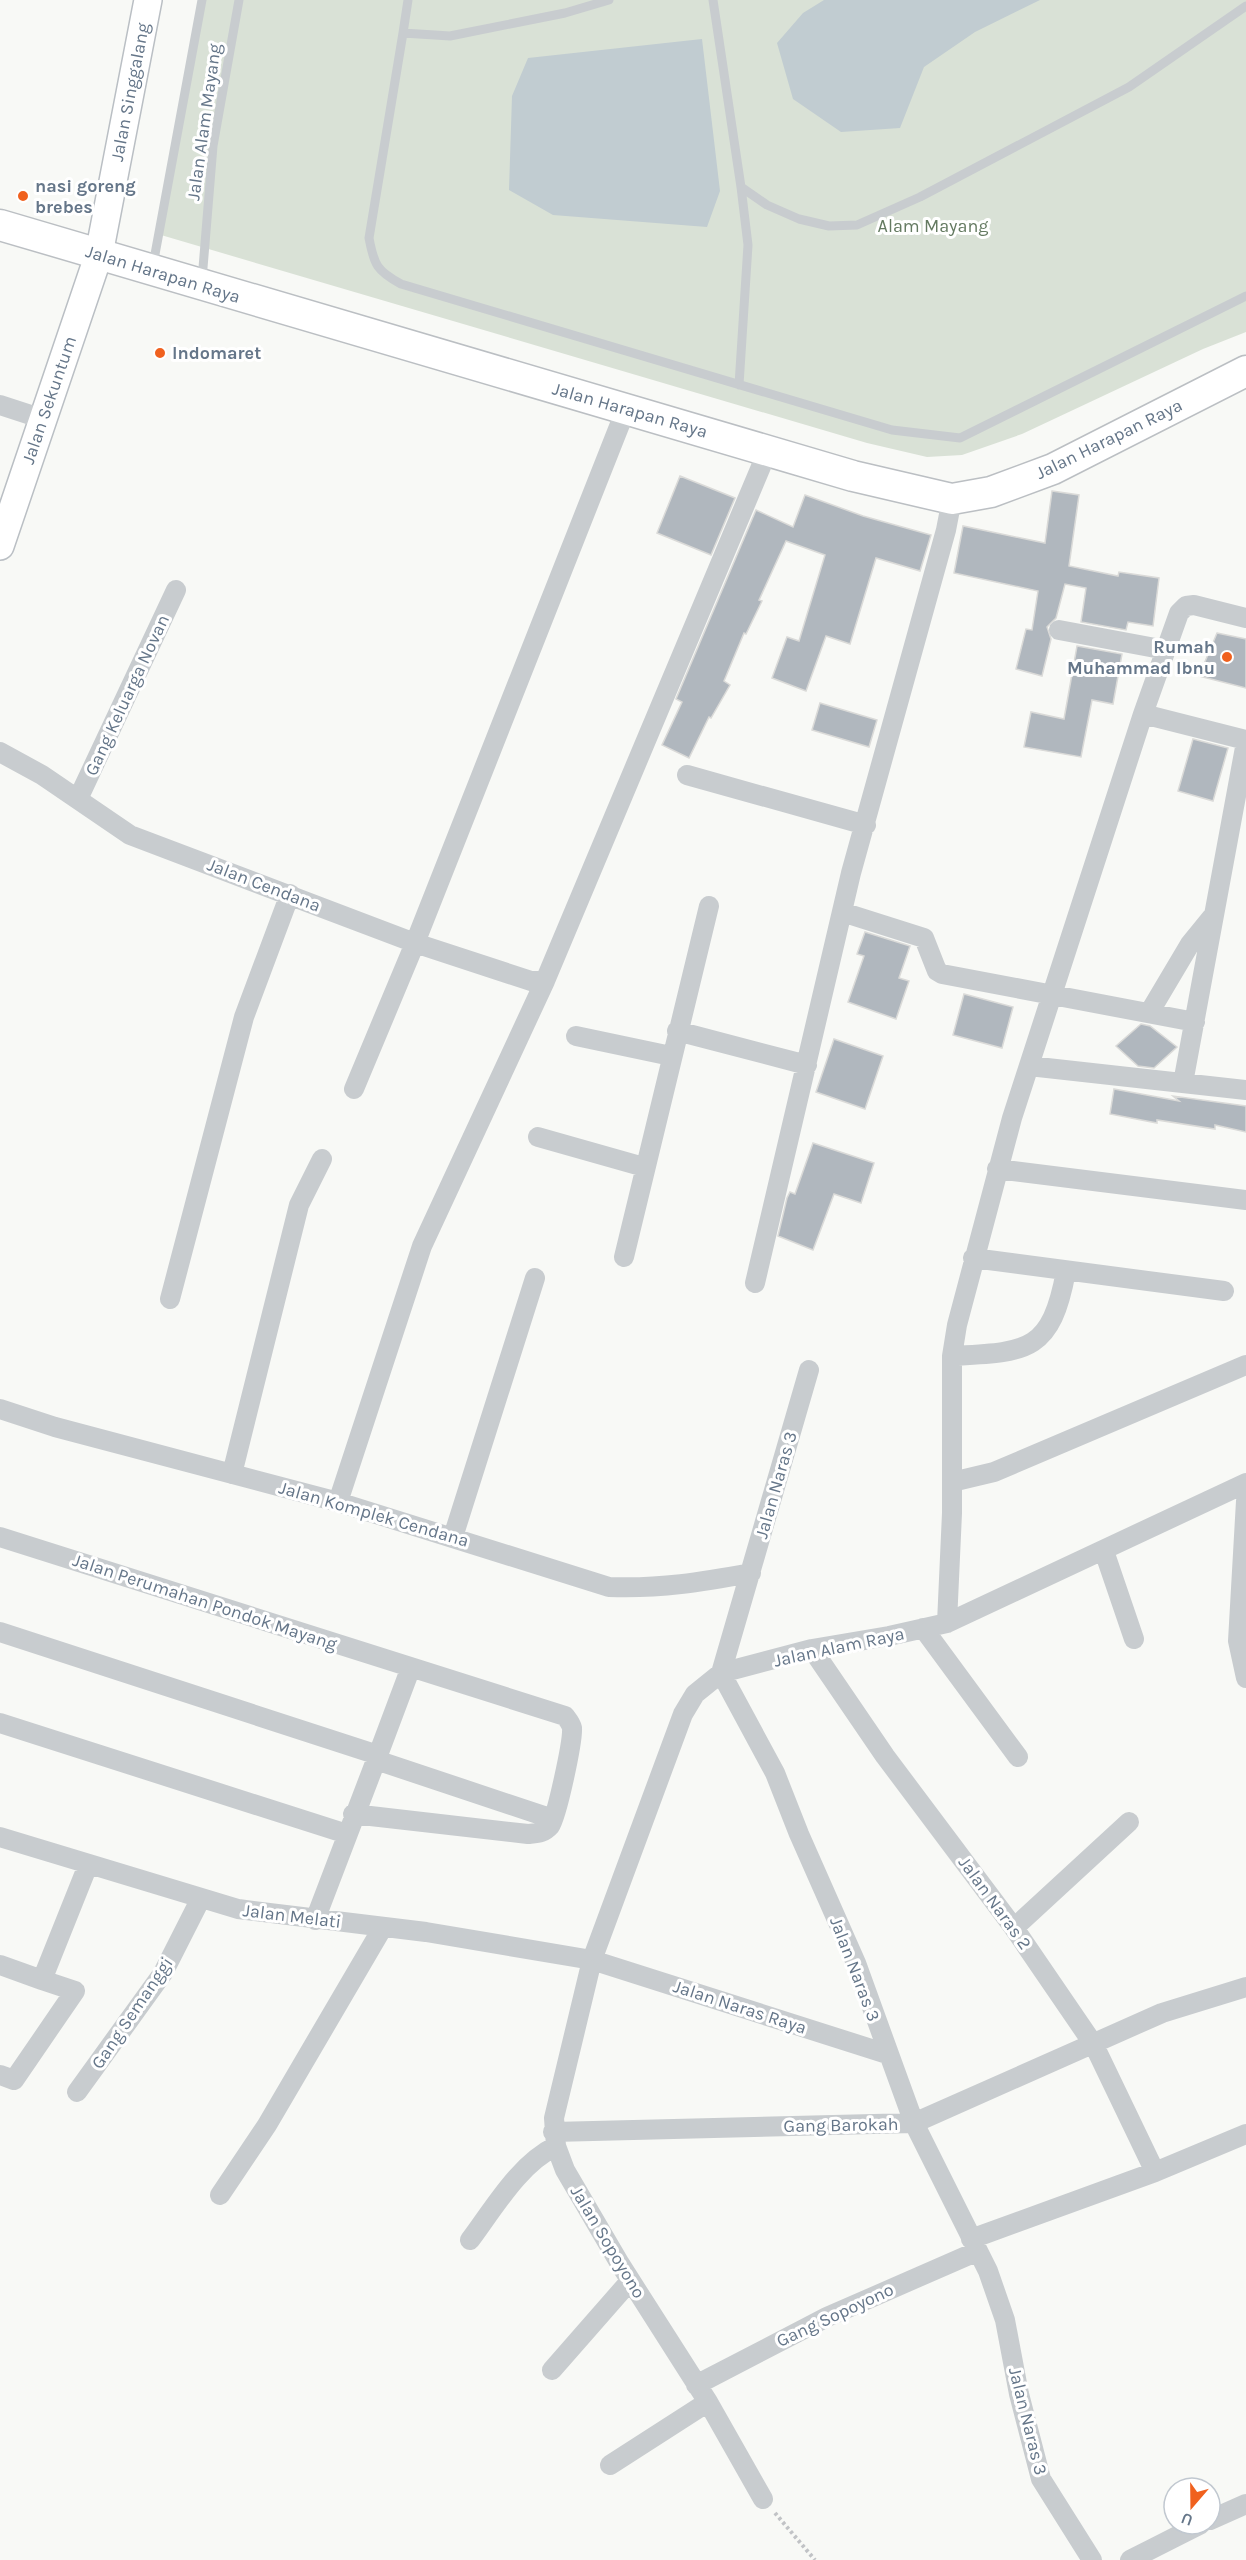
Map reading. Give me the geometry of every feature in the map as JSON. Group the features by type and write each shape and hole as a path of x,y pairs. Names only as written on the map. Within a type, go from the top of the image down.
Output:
{"main road":[{"name":"Jalan Harapan Raya","path":"0,225 853,476 952,499 992,492 1053,469 1246,371"}],"street":[{"name":"Jalan Singgalang","path":"99,254 148,0"},
{"name":"Jalan Sekuntum","path":"0,546 99,254"},
{"path":"0,405 43,419"},
{"path":"354,1089 415,943 626,409"},
{"path":"338,1502 422,1246 544,981 768,450"},
{"path":"755,1283 842,912 943,541 952,499"},
{"name":"Gang Keluarga Novan","path":"78,800 176,590"},
{"path":"947,1623 952,1482 952,1356 973,1258 997,1169 1143,714 1179,613 1186,606 1194,605 1246,618"},
{"path":"1059,630 1166,650"},
{"path":"1143,714 1246,741 1183,1083"},
{"name":"Jalan Cendana","path":"0,752 19,760 130,835 415,943 531,981 544,981"},
{"path":"687,775 866,825"},
{"path":"170,1299 244,1017 290,894"},
{"path":"624,1257 709,906"},
{"path":"842,912 924,938 937,971 942,974 1195,1022"},
{"path":"1149,1013 1190,944 1214,915"},
{"path":"678,1032 807,1065"},
{"path":"576,1036 671,1056"},
{"path":"1029,1066 1246,1090"},
{"path":"538,1137 644,1167"},
{"path":"232,1474 299,1204 322,1159"},
{"path":"997,1169 1246,1200"},
{"path":"973,1258 1224,1291"},
{"path":"952,1356 1014,1351 1034,1341 1049,1325 1059,1307 1066,1271"},
{"path":"453,1537 535,1278"},
{"path":"952,1482 994,1472 1246,1365"},
{"name":"Jalan Naras 3","path":"809,1370 721,1673 775,1773 856,1963 887,2054 914,2123 988,2271 1005,2320 1019,2394 1041,2479 1092,2560"},
{"name":"Jalan Komplek Cendana","path":"0,1409 55,1427 338,1502 609,1587 688,1586 751,1573"},
{"name":"Jalan Alam Raya","path":"592,1960 683,1714 695,1694 721,1673 812,1649 947,1623 1246,1483"},
{"path":"1246,1501 1238,1641 1246,1678"},
{"name":"Jalan Perumahan Pondok Mayang","path":"0,1537 565,1716 572,1727 571,1736 553,1819"},
{"path":"1104,1551 1134,1639"},
{"path":"923,1628 1018,1757"},
{"path":"0,1632 377,1757 553,1819 550,1826 542,1832 528,1834 353,1814"},
{"name":"Jalan Naras 2","path":"812,1649 885,1756 1014,1928 1094,2045 1155,2172"},
{"path":"315,1920 353,1814 411,1667"},
{"path":"0,1723 347,1834"},
{"path":"1014,1928 1129,1822"},
{"name":"Jalan Melati","path":"0,1837 200,1900 238,1909 426,1932 592,1960"},
{"path":"42,1980 88,1865"},
{"name":"Gang Semanggi","path":"77,2092 163,1973 200,1900"},
{"path":"220,2195 267,2125 383,1927"},
{"path":"470,2240 522,2172 554,2139 554,2118 592,1960"},
{"name":"Jalan Naras Raya","path":"592,1960 887,2054"},
{"path":"0,1965 75,1991 14,2080 0,2075"},
{"name":"Gang Barokah","path":"554,2139 914,2123 1162,2013 1246,1987"},
{"name":"Gang Sopoyono","path":"696,2385 974,2245 1246,2134"},
{"name":"Jalan Sopoyono","path":"554,2139 565,2170 630,2281 708,2402 763,2499"},
{"path":"552,2370 630,2281"},
{"path":"610,2464 708,2402"},
{"path":"1222,2515 1246,2504"},
{"path":"1130,2560 1177,2536"}],"lane":[{"path":"152,270 202,0"},
{"name":"Jalan Alam Mayang","path":"201,286 213,146 239,0"},
{"path":"408,0 369,238 373,258 382,274 401,284 892,430 960,438 1246,297"},
{"path":"403,33 450,36 565,13 609,0"},
{"path":"712,0 748,245 739,384"},
{"path":"741,187 766,205 799,219 829,226 857,225 920,197 1129,87 1246,6"}],"path":[{"path":"763,2499 815,2560"}],"green space":[{"name":"Alam Mayang","path":"200,0 1246,0 1246,332 1203,349 1022,434 962,455 927,457 867,443 161,235"}],"shaded area":[{"path":"824,0 1040,0 975,32 924,67 900,128 841,132 793,99 777,43 803,13"},
{"path":"702,39 720,191 707,227 553,215 509,190 512,96 528,58"}],"building":[{"path":"680,476 735,498 711,555 657,533"},
{"path":"1052,491 1079,495 1069,566 1118,576 1119,572 1159,578 1153,626 1128,622 1126,630 1081,622 1086,588 1065,584 1056,618 1047,627 1051,639 1042,676 1016,669 1026,629 1032,630 1038,591 954,573 963,526 1045,543"},
{"path":"805,495 863,516 931,535 920,571 876,558 850,644 826,636 806,691 772,678 787,637 799,641 825,555 786,541 759,600 762,601 746,634 744,633 724,681 730,685 711,718 709,717 689,758 662,745 682,702 676,699 756,510 793,527"},
{"name":"Rumah Muhammad Ibnu","path":"1217,633 1246,639 1246,688 1199,676"},
{"path":"1077,646 1122,654 1113,704 1092,700 1081,757 1024,747 1031,712 1064,719"},
{"path":"820,703 877,720 869,747 812,730"},
{"path":"1193,739 1228,748 1213,801 1178,791"},
{"path":"865,932 910,946 899,978 909,981 896,1019 848,1002 864,956 857,954"},
{"path":"964,994 1013,1007 1002,1048 953,1035"},
{"path":"1141,1024 1150,1026 1177,1047 1154,1068 1138,1066 1116,1046"},
{"path":"834,1039 883,1056 865,1109 816,1092"},
{"path":"1114,1089 1179,1101 1173,1096 1246,1106 1246,1132 1215,1125 1215,1129 1157,1120 1157,1123 1110,1114"},
{"path":"813,1143 874,1163 861,1203 834,1194 813,1250 778,1236 787,1198 790,1192 795,1194"}],"place":[{"name":"nasi goreng brebes","path":"23,196"},
{"name":"Indomaret","path":"160,353"},
{"name":"Rumah Muhammad Ibnu","path":"1227,657"}]}
